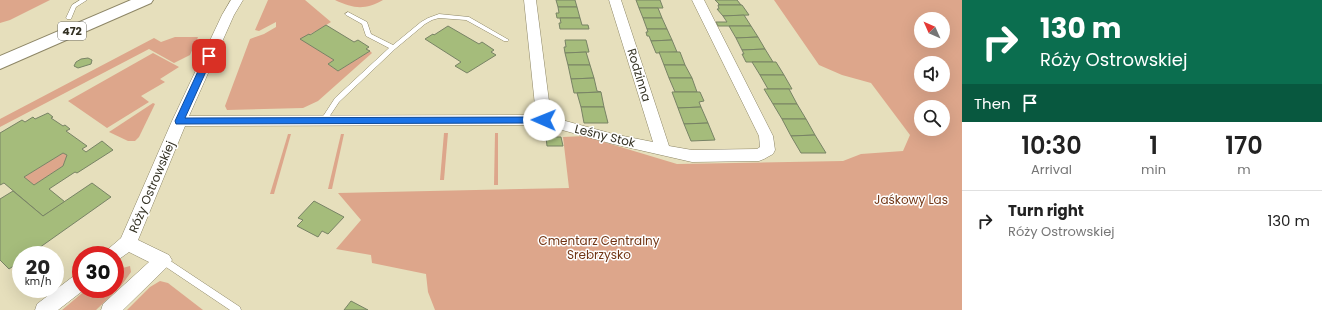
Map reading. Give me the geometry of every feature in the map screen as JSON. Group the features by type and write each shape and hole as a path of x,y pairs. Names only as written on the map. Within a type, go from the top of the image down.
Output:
{"main road":[{"name":"472","path":"0,46 112,0"},
{"name":"472","path":"0,63 145,0"}],"street":[{"name":"Róży Ostrowskiej","path":"128,243 148,191 179,121 228,15 237,0"},
{"path":"530,0 544,120"},
{"name":"Rodzinna","path":"615,0 662,150"},
{"name":"Leśny Stok","path":"179,121 544,120 613,139 692,156 759,155 768,150 766,136 698,0"},
{"path":"110,310 163,260 128,243 124,246"},
{"path":"44,310 72,288"}],"lane":[{"path":"69,18 74,6 84,0"},
{"path":"348,14 365,23 368,35 393,48"},
{"path":"323,120 337,100 422,23 439,16 467,18 506,40"},
{"path":"163,260 237,310"}],"green space":[{"path":"0,0 50,0 10,20 0,23"},
{"path":"268,0 305,0 331,22 301,39 334,60 328,64 338,71 370,51 372,53 318,101 303,108 227,110 225,106 250,39 264,34 276,27 276,22 259,31 255,30"},
{"path":"335,0 383,0 365,7 354,7"},
{"path":"774,0 962,0 962,310 435,310 428,292 426,274 372,263 371,255 336,249 361,220 338,193 569,188 563,137 584,136 677,164 843,161 861,154 903,151 910,135 871,83 842,75 819,65"},
{"path":"175,37 198,37 190,55 174,63 149,49 0,127 0,119 154,38 161,42"},
{"path":"153,53 179,67 160,79 165,82 141,96 149,102 107,128 68,101"},
{"path":"153,103 155,104 139,137 135,141 128,141 109,132"},
{"path":"444,133 448,133 444,180 440,180"},
{"path":"495,133 498,133 498,185 494,185"},
{"path":"288,134 291,134 274,194 270,194"},
{"path":"341,134 344,134 332,189 328,189"},
{"path":"63,153 67,155 63,166 34,185 24,177"},
{"path":"130,266 131,272 124,282 124,268"},
{"path":"160,281 168,283 203,310 127,310 150,287"},
{"path":"76,298 108,298 96,310 62,310"}],"building":[{"path":"556,0 575,0 577,7 558,7"},
{"path":"636,0 660,0 663,8 639,8"},
{"path":"715,0 737,0 741,5 720,5"},
{"path":"718,5 742,5 749,15 723,16 717,9 719,9"},
{"path":"558,7 577,7 580,18 557,18 556,13 559,13"},
{"path":"639,8 658,8 662,18 643,18"},
{"path":"744,15 751,26 718,26 716,22 727,22 723,16"},
{"path":"560,18 580,18 582,25 588,25 589,29 560,29"},
{"path":"643,18 662,18 667,29 647,29"},
{"path":"326,25 354,42 358,40 369,47 366,49 370,51 338,71 328,64 334,60 300,39 309,34 310,35"},
{"path":"448,26 479,44 482,42 494,50 491,52 496,55 467,73 455,66 461,62 425,39"},
{"path":"729,26 751,26 758,37 736,38"},
{"path":"647,29 667,29 672,40 651,41 649,36 647,36"},
{"path":"758,37 765,49 742,50 736,38"},
{"path":"565,40 586,40 589,52 565,53"},
{"path":"672,40 677,52 656,53 651,41"},
{"path":"765,49 773,62 746,62 742,54 744,54 742,50"},
{"path":"586,52 590,65 568,65 565,53"},
{"path":"659,52 680,52 685,65 664,65"},
{"path":"88,58 92,60 91,64 78,68 74,66 76,62 81,59"},
{"path":"752,62 776,62 784,75 760,75"},
{"path":"568,65 590,65 594,78 571,79"},
{"path":"664,65 685,65 692,78 669,78"},
{"path":"760,75 784,75 792,89 768,89"},
{"path":"594,78 597,91 601,92 574,93 571,79"},
{"path":"669,78 692,78 697,92 675,92"},
{"path":"764,89 789,89 797,104 773,104"},
{"path":"601,92 604,107 581,107 577,93"},
{"path":"672,92 700,92 704,101 699,102 701,107 678,108"},
{"path":"773,104 797,104 806,119 782,119"},
{"path":"581,107 604,107 608,123 584,123"},
{"path":"701,107 708,123 684,124 678,108"},
{"path":"48,113 53,117 51,118 70,129 66,131 87,146 82,149 86,152 102,141 113,150 49,189 65,202 43,216 4,183 0,185 0,133 22,120 25,122 33,117 35,119","holes":["63,153 67,155 63,166 34,185 24,177"]},
{"path":"782,119 806,119 815,135 791,136"},
{"path":"708,123 715,140 691,141 684,124"},
{"path":"815,135 826,153 801,153 791,136"},
{"path":"546,137 561,137 563,146 547,146"},
{"path":"92,183 111,197 42,246 12,246 12,267 9,269 0,260 0,199 13,191 43,216"},
{"path":"314,201 344,217 328,234 322,231 318,237 297,226 303,220 298,218"},
{"path":"351,301 368,310 344,310"}],"route":[{"path":"209,56 179,121 544,120"}],"park label":[{"name":"Jaśkowy Las","path":"911,200"},
{"name":"Cmentarz Centralny Srebrzysko","path":"599,248"}]}
